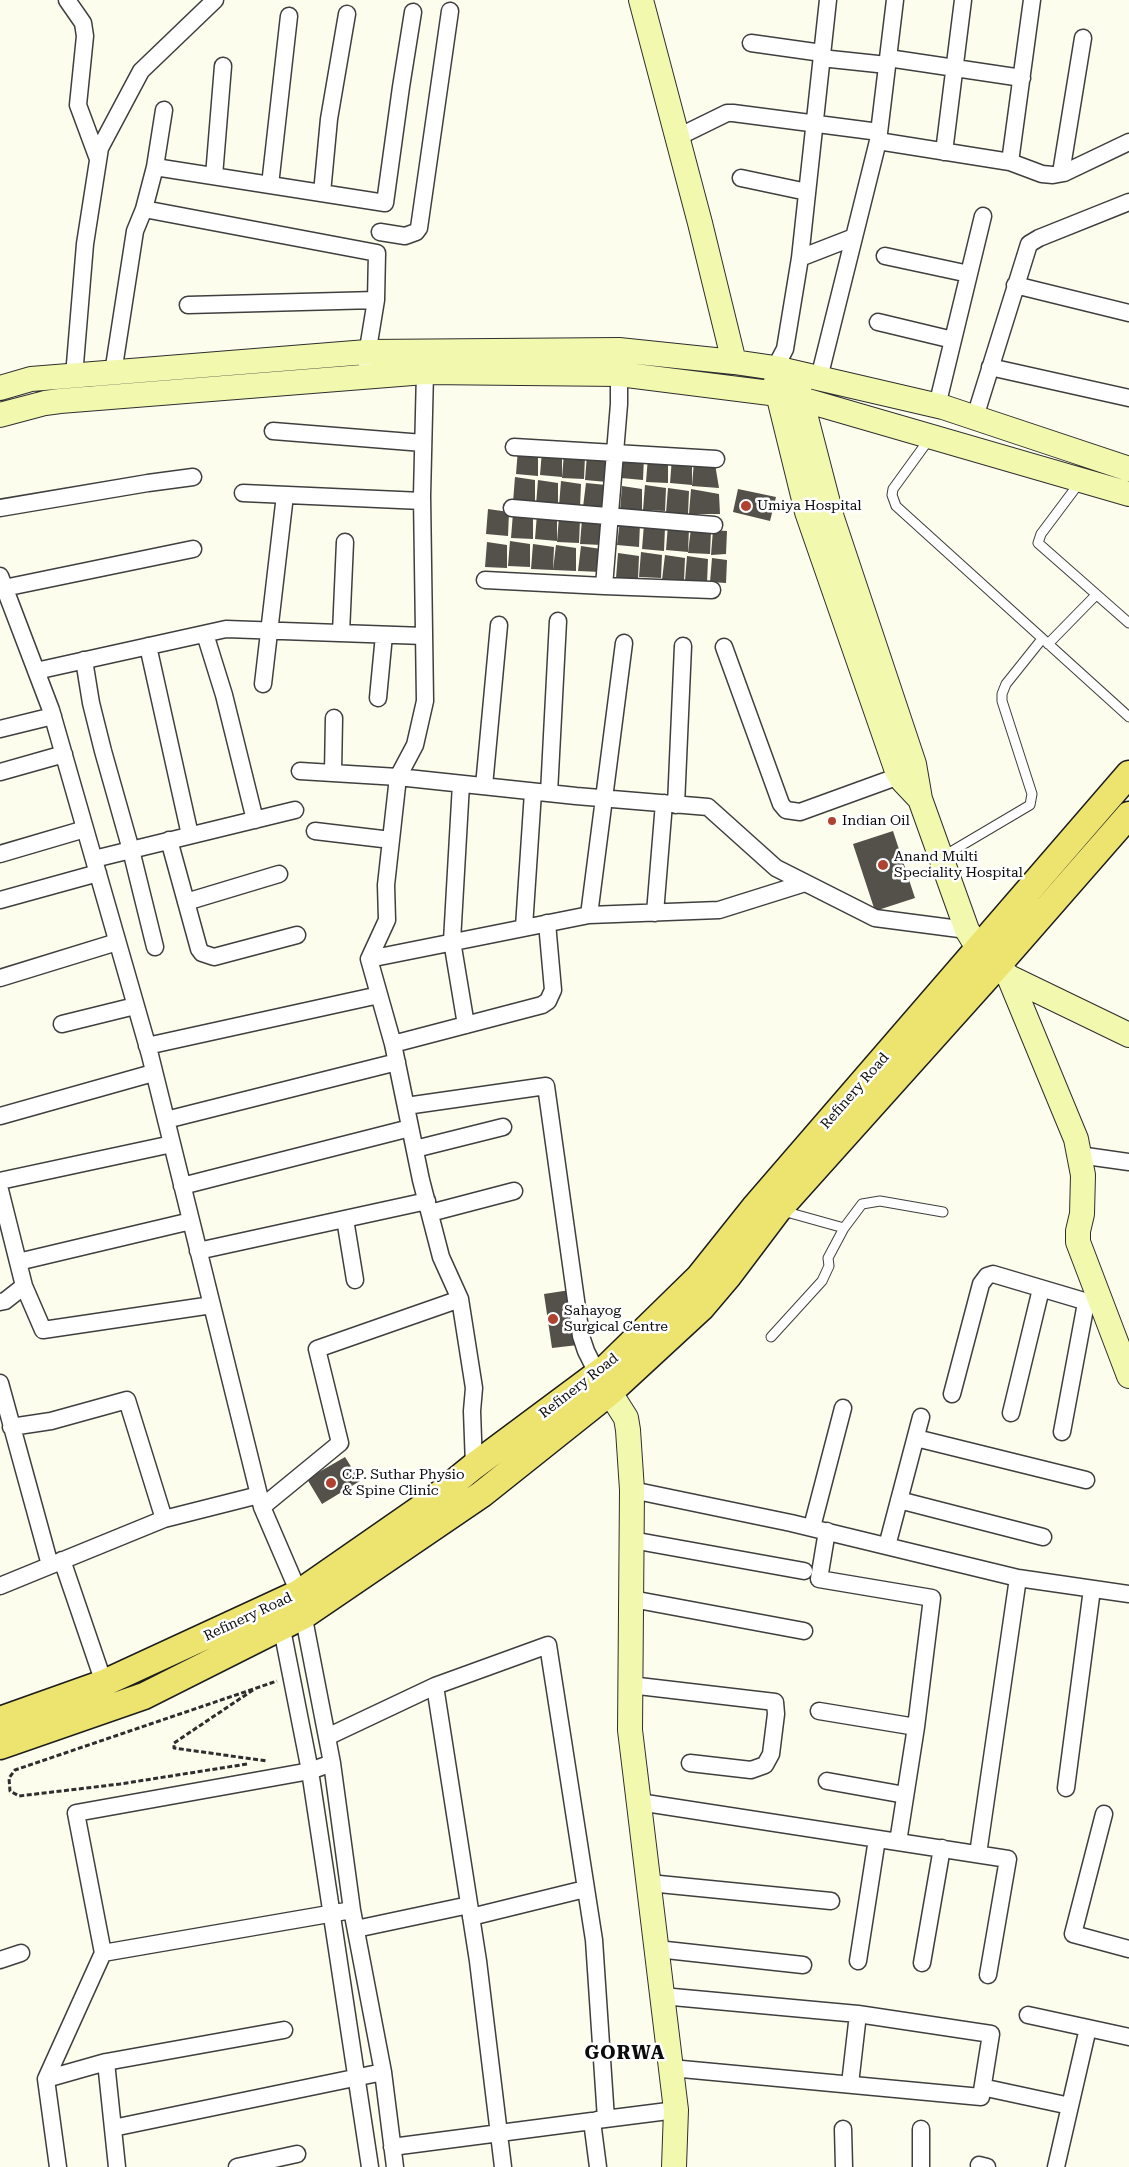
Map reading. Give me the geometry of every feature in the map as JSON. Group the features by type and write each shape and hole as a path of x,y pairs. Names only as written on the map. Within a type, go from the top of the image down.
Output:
{"main road":[{"name":"Refinery Road","path":"0,1746 124,1705 290,1610 485,1491 603,1383 607,1367 699,1277 972,939 1129,774"},
{"name":"Refinery Road","path":"0,1720 104,1683 290,1610 474,1466 603,1383 701,1308 729,1276 778,1210 1003,971 1129,815"}],"street":[{"path":"67,0 83,23 85,36 78,105 98,158"},
{"path":"74,376 84,253 98,158 104,139 141,71 215,0"},
{"path":"641,0 678,136 734,362"},
{"path":"828,0 800,258 785,364 778,394 807,512 899,776 920,799"},
{"path":"819,378 878,137 894,0"},
{"path":"944,152 963,0"},
{"path":"1010,162 1032,0"},
{"path":"380,232 405,236 416,232 419,228 450,11"},
{"path":"364,377 376,300 377,253 400,87 413,12"},
{"path":"322,194 330,119 347,14"},
{"path":"270,185 288,16"},
{"path":"1061,173 1083,38"},
{"path":"751,43 822,56 954,68 1022,78"},
{"path":"214,176 223,66"},
{"path":"112,372 135,231 144,209 155,167 164,110"},
{"path":"678,136 727,113 814,122 944,152 1010,162 1042,174 1053,175 1129,142"},
{"path":"155,167 385,204"},
{"path":"741,178 807,192"},
{"path":"975,418 1026,250 1034,241 1129,202"},
{"path":"144,209 377,253"},
{"path":"937,406 983,216"},
{"path":"800,258 854,237"},
{"path":"886,256 969,274"},
{"path":"1015,285 1129,313"},
{"path":"188,305 376,300"},
{"path":"1111,310 1129,302"},
{"path":"878,322 953,340"},
{"path":"604,586 615,452 619,350"},
{"path":"0,388 31,379 367,352 619,350 734,362 785,364 819,378 937,406 1129,468"},
{"path":"785,364 801,399 832,518 914,764 920,799 972,939 1003,971 1129,1035"},
{"path":"990,367 1129,398"},
{"path":"160,369 161,393"},
{"path":"425,372 422,501 425,701 415,745 398,777 386,884 387,920 369,959 393,1044 410,1128 441,1257 460,1299 474,1388 472,1404 474,1466 485,1491"},
{"path":"0,415 45,403 425,372 619,374 778,394 801,399 1129,494"},
{"path":"273,431 423,443"},
{"path":"514,447 716,459"},
{"path":"0,508 192,477"},
{"path":"243,493 422,501"},
{"path":"263,684 284,495"},
{"path":"512,508 610,518 714,524"},
{"path":"341,633 345,542"},
{"path":"193,549 2,582 53,716 118,942 166,1120 260,1501 327,1737 352,1910 383,2072 395,2167"},
{"path":"485,580 712,590"},
{"path":"524,927 541,792 558,621"},
{"path":"484,786 499,625"},
{"path":"36,671 226,629 424,636"},
{"path":"205,634 224,694 255,820"},
{"path":"378,698 384,634"},
{"path":"589,915 624,643"},
{"path":"148,646 190,835"},
{"path":"655,913 670,804 683,646"},
{"path":"724,647 781,804 786,810 800,812 899,776"},
{"path":"84,660 91,703 155,947"},
{"path":"0,729 53,716"},
{"path":"333,773 334,718"},
{"path":"0,772 64,754"},
{"path":"300,771 398,777 605,799 708,807 776,868 875,918 972,939"},
{"path":"461,784 452,941 466,1025"},
{"path":"0,900 96,866 131,850 294,810"},
{"path":"0,854 85,829"},
{"path":"315,831 391,840"},
{"path":"169,840 199,949 207,956 214,957 297,936"},
{"path":"186,902 279,874"},
{"path":"369,959 589,915 719,910 805,883"},
{"path":"393,1044 542,1005 548,1001 553,990 547,923"},
{"path":"0,978 118,942"},
{"path":"1003,971 1076,1139 1083,1175 1082,1214 1078,1231 1078,1242 1094,1304 1129,1376"},
{"path":"147,1046 379,995"},
{"path":"62,1024 135,1006"},
{"path":"166,1120 397,1062"},
{"path":"0,1116 153,1073"},
{"path":"406,1106 546,1086 582,1336 586,1351 603,1383 626,1418 632,1490 630,1730 676,2110 674,2167"},
{"path":"182,1186 410,1128"},
{"path":"415,1149 503,1128"},
{"path":"0,1181 172,1144"},
{"path":"1080,1155 1129,1162"},
{"path":"0,1190 24,1286 43,1330 212,1305"},
{"path":"198,1251 345,1218 428,1207 514,1191"},
{"path":"1082,1214 1129,1332"},
{"path":"345,1218 355,1280"},
{"path":"18,1262 191,1221"},
{"path":"952,1394 983,1279 993,1274 1094,1304"},
{"path":"0,1302 5,1301 24,1286"},
{"path":"1011,1413 1040,1289"},
{"path":"0,1586 164,1519 260,1501 340,1443 317,1349 460,1299"},
{"path":"1062,1432 1094,1304"},
{"path":"0,1383 11,1427 56,1562 104,1683"},
{"path":"11,1427 51,1421 127,1400 164,1519"},
{"path":"843,1408 819,1529 819,1579 932,1598 916,1727 898,1842"},
{"path":"887,1546 921,1417"},
{"path":"916,1438 1086,1480"},
{"path":"632,1490 819,1529 1018,1578 1129,1594"},
{"path":"899,1500 1043,1537"},
{"path":"632,1540 804,1571"},
{"path":"978,1854 1018,1578"},
{"path":"1066,1788 1092,1589"},
{"path":"632,1599 804,1631"},
{"path":"290,1610 290,1676 310,1771 370,2167"},
{"path":"327,1737 436,1686 548,1645 594,1940 599,2120 598,2167"},
{"path":"630,1685 774,1702 776,1714 770,1754 765,1765 751,1770 690,1763"},
{"path":"436,1686 478,1961 503,2167"},
{"path":"819,1711 916,1727"},
{"path":"58,2167 46,2079 103,1953 76,1813 310,1771 332,1764"},
{"path":"827,1781 905,1795"},
{"path":"639,1802 1008,1859 988,1975"},
{"path":"1104,1814 1074,1934 1129,1949"},
{"path":"858,1961 877,1838"},
{"path":"922,1963 942,1848"},
{"path":"649,1883 831,1901"},
{"path":"356,1929 470,1911 585,1889"},
{"path":"103,1953 352,1910"},
{"path":"657,1949 803,1966"},
{"path":"0,1960 21,1953"},
{"path":"662,1996 858,2014 991,2034 981,2097 671,2068"},
{"path":"850,2084 858,2014"},
{"path":"1028,2015 1129,2038"},
{"path":"1056,2167 1088,2028"},
{"path":"46,2079 106,2062 284,2030"},
{"path":"106,2062 117,2167"},
{"path":"113,2128 383,2072"},
{"path":"991,2089 1070,2106"},
{"path":"392,2147 676,2110"},
{"path":"843,2129 844,2167"},
{"path":"921,2129 922,2167"},
{"path":"237,2167 297,2154"}],"lane":[{"path":"932,436 893,489 893,501 896,506 1129,717"},
{"path":"1082,480 1040,534 1038,543 1096,595 1128,619"},
{"path":"942,857 1030,806 1032,794 1002,700 1002,694 1006,684 1045,641 1096,595"},
{"path":"771,1337 822,1281 829,1266 828,1258 844,1228 862,1204 880,1201 943,1212"},
{"path":"778,1210 844,1228"}],"path":[{"path":"290,1676 15,1770 9,1778 10,1791 19,1796 120,1784 306,1754"},
{"path":"257,1688 173,1746 177,1750 267,1761"}],"building":[{"path":"518,449 538,452 538,476 516,474"},
{"path":"542,451 562,453 562,477 540,475"},
{"path":"564,453 585,456 584,479 562,478"},
{"path":"623,453 644,456 643,480 621,478"},
{"path":"587,455 607,458 607,482 585,480"},
{"path":"648,457 668,460 668,483 646,482"},
{"path":"672,458 692,461 692,485 670,483"},
{"path":"694,461 715,464 719,488 692,486"},
{"path":"515,477 535,480 535,503 513,502"},
{"path":"538,480 558,483 558,506 536,505"},
{"path":"561,481 581,484 580,508 559,506"},
{"path":"586,483 606,485 606,509 583,507"},
{"path":"645,485 666,488 665,511 643,510"},
{"path":"622,486 642,489 642,512 620,511"},
{"path":"668,488 689,491 688,514 666,513"},
{"path":"691,489 719,494 720,514 689,514"},
{"path":"738,489 776,497 770,521 733,512"},
{"path":"488,509 509,512 508,536 486,534"},
{"path":"513,513 533,516 533,539 511,538"},
{"path":"537,514 557,517 557,541 535,539"},
{"path":"559,517 580,520 579,543 557,542"},
{"path":"582,519 602,522 602,545 580,544"},
{"path":"620,520 640,523 639,547 617,545"},
{"path":"644,524 665,527 664,551 642,549"},
{"path":"668,525 689,528 688,552 666,550"},
{"path":"691,528 711,531 710,554 688,553"},
{"path":"713,530 727,531 726,554 711,555"},
{"path":"510,541 530,544 530,567 508,566"},
{"path":"487,542 507,545 507,568 485,567"},
{"path":"533,544 554,547 553,570 531,569"},
{"path":"556,545 576,548 576,571 553,570"},
{"path":"581,546 601,549 601,572 578,571"},
{"path":"641,552 662,555 661,578 639,577"},
{"path":"618,553 639,556 638,579 616,578"},
{"path":"665,555 685,558 684,581 662,580"},
{"path":"687,556 708,559 707,583 685,581"},
{"path":"712,558 727,560 726,583 710,582"},
{"path":"893,831 915,898 875,911 853,844"},
{"path":"570,1290 578,1345 552,1348 544,1294"},
{"path":"345,1457 360,1481 322,1504 307,1479"}],"place":[{"name":"Umiya Hospital","path":"746,506"},
{"name":"Indian Oil","path":"832,821"},
{"name":"Anand Multi Speciality Hospital","path":"883,865"},
{"name":"Sahayog Surgical Centre","path":"553,1319"},
{"name":"C.P. Suthar Physio & Spine Clinic","path":"331,1483"}],"district":[{"name":"GORWA","path":"625,2053"}]}
